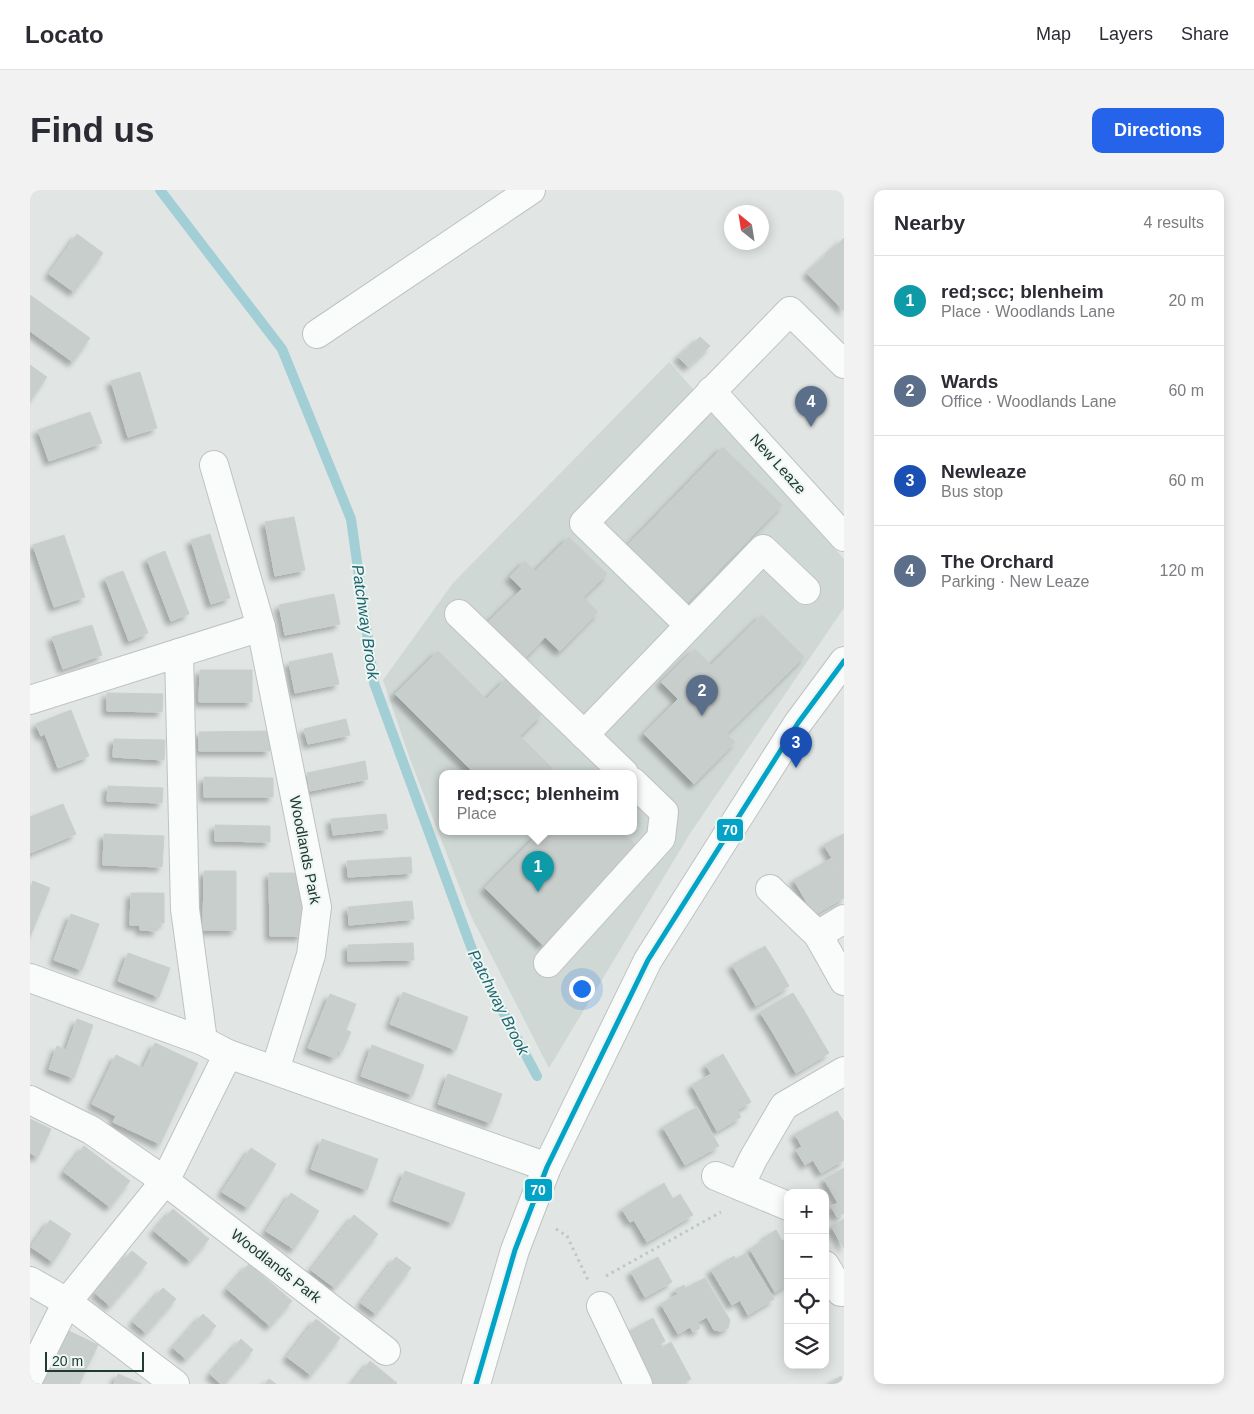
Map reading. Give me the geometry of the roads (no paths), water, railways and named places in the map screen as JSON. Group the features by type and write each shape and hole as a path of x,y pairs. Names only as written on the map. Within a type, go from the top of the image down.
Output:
{"street":[{"path":"317,334 531,190"},
{"path":"690,625 584,523 790,311 844,364"},
{"name":"New Leaze","path":"711,391 844,537"},
{"name":"Woodlands Park","path":"214,465 261,627 317,907 312,955 275,1070"},
{"path":"584,734 763,548 806,590"},
{"path":"458,614 621,770"},
{"path":"30,700 261,627"},
{"path":"179,653 185,909 203,1041"},
{"path":"476,1384 515,1250 547,1168 648,960 798,723 844,661"},
{"path":"548,962 661,838 664,812 637,786"},
{"path":"770,889 818,935 844,980"},
{"path":"818,935 844,919"},
{"path":"30,978 203,1041 228,1054 547,1168"},
{"path":"30,1376 67,1302 165,1181 228,1054"},
{"path":"784,1204 737,1185 784,1106 844,1071"},
{"name":"Woodlands Park","path":"30,1100 91,1130 165,1181 386,1351"},
{"path":"829,1272 840,1292"},
{"path":"30,1281 67,1302 175,1384"},
{"path":"596,1295 638,1384"}],"waterway":[{"name":"Patchway Brook","path":"160,190 282,349 351,519 374,683 477,963 537,1076"}],"place":[{"name":"The Orchard","path":"811,427"},
{"name":"Wards","path":"702,716"},
{"name":"Newleaze","path":"796,768"},
{"name":"red;scc; blenheim","path":"538,892"}]}
